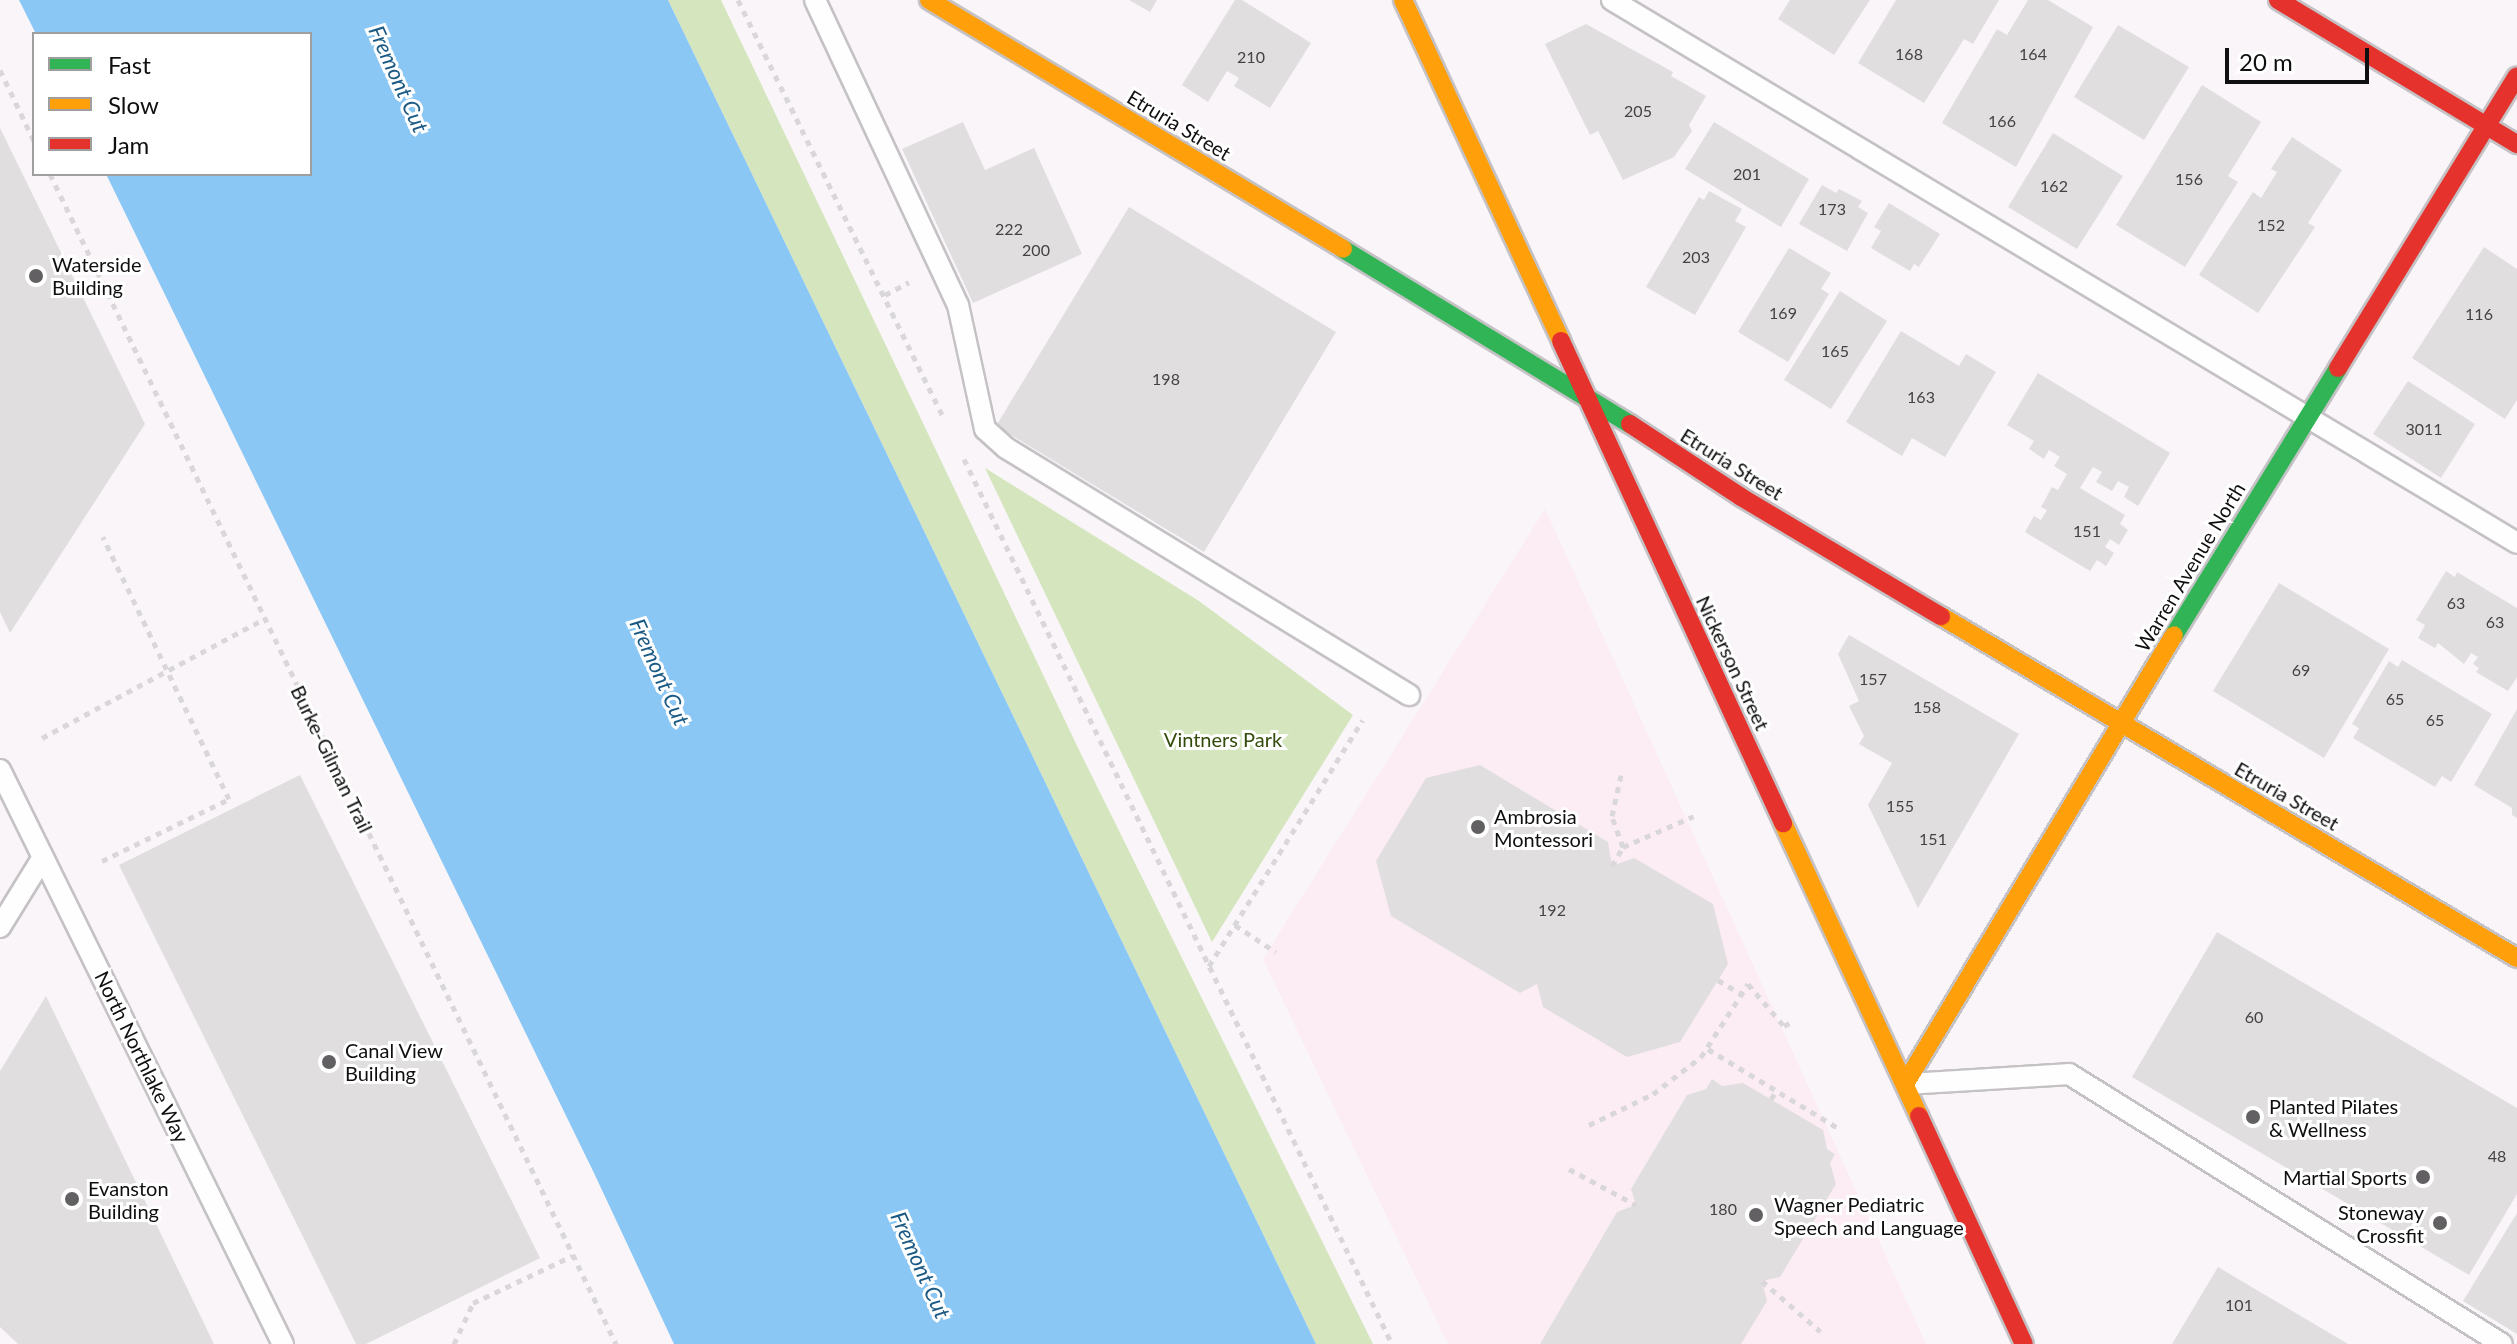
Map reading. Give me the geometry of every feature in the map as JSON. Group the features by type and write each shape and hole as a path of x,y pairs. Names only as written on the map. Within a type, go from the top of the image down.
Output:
{"street":[{"name":"Etruria Street","path":"929,0 1583,393 1741,497 2517,958"},
{"name":"Nickerson Street","path":"1403,0 2024,1344"},
{"path":"2278,0 2517,144"},
{"name":"Warren Avenue North","path":"1905,1084 2121,721 2517,76"}],"lane":[{"path":"815,0 958,305 985,429 1006,448 1409,695"},
{"path":"1612,0 2517,543"},
{"name":"North Northlake Way","path":"0,770 283,1344"},
{"path":"0,927 43,857"},
{"path":"1905,1084 2069,1074 2502,1344"}],"path":[{"path":"738,0 947,424"},
{"path":"0,70 32,137"},
{"name":"Burke-Gilman Trail","path":"51,176 616,1344"},
{"path":"961,452 1392,1344"},
{"path":"102,861 229,799 103,537"},
{"path":"42,738 264,619"},
{"path":"1208,967 1363,720"},
{"path":"1621,775 1612,816 1623,847"},
{"path":"1612,866 1623,847 1694,816"},
{"path":"1235,925 1276,952"},
{"path":"1718,980 1741,994"},
{"path":"1589,1125 1653,1094 1708,1049 1748,984 1784,1026 1790,1023"},
{"path":"1708,1049 1838,1128"},
{"path":"1771,1099 1777,1090"},
{"path":"1569,1169 1636,1205"},
{"path":"454,1344 473,1303 572,1256"},
{"path":"1762,1281 1820,1331"}],"shaded area":[{"path":"1545,509 1926,1344 1448,1344 1263,959"}],"green space":[{"path":"668,0 721,0 1080,752 1373,1344 1316,1344"},
{"name":"Vintners Park","path":"985,468 1199,601 1353,715 1212,942"}],"water":[{"name":"Fremont Cut","path":"19,0 668,0 1316,1344 674,1344 594,1173 107,176 312,176 312,32 35,32"}],"building":[{"path":"1129,0 1157,0 1150,12"},
{"path":"1235,0 1242,0 1311,43 1270,108 1234,86 1239,78 1227,71 1208,102 1182,85"},
{"path":"1790,0 1870,0 1834,55 1778,19"},
{"path":"1896,0 1999,0 1973,44 1964,39 1924,103 1858,63"},
{"path":"2028,0 2048,0 2093,27 2016,167 1942,123 1997,29 2007,35"},
{"path":"1586,24 1673,72 1671,76 1706,96 1689,125 1692,131 1674,157 1623,180 1598,131 1590,135 1545,44"},
{"path":"2118,25 2189,67 2144,140 2074,97"},
{"path":"2202,85 2261,122 2228,176 2238,182 2185,267 2116,225"},
{"path":"963,122 985,170 1034,148 1082,254 973,303 902,149"},
{"path":"1714,122 1809,179 1781,227 1685,169"},
{"name":"Waterside Building","path":"0,128 145,424 10,633 0,612"},
{"path":"2053,133 2123,176 2077,249 2008,207"},
{"path":"2292,137 2342,170 2308,223 2315,227 2258,313 2199,275 2253,192 2261,198 2277,172 2271,169"},
{"path":"1822,185 1836,193 1839,189 1862,201 1858,207 1868,213 1847,251 1799,224"},
{"path":"1709,191 1742,209 1735,221 1746,227 1695,315 1646,287 1699,197 1704,200"},
{"path":"1889,203 1940,234 1919,267 1914,264 1910,271 1871,248 1881,231 1874,227"},
{"path":"1129,207 1336,332 1204,552 996,426"},
{"path":"2484,247 2517,269 2517,400 2505,419 2412,358"},
{"path":"1789,248 1831,273 1821,289 1829,294 1788,362 1738,332"},
{"path":"1840,291 1887,321 1831,409 1784,380"},
{"path":"1901,331 1959,366 1966,354 1996,372 1945,457 1912,438 1902,456 1846,422"},
{"path":"2038,373 2170,453 2138,506 2124,497 2129,487 2118,481 2112,491 2096,482 2102,472 2093,467 2080,488 2125,515 2120,524 2128,530 2119,545 2110,539 2105,547 2114,553 2106,566 2097,560 2090,571 2025,532 2034,516 2041,520 2047,510 2041,507 2052,487 2058,490 2067,474 2054,466 2060,457 2049,450 2044,459 2029,449 2034,441 2007,425"},
{"path":"2408,381 2475,424 2441,478 2373,434"},
{"path":"2446,571 2455,577 2457,572 2517,608 2517,677 2508,691 2476,672 2479,668 2473,664 2478,657 2471,653 2464,664 2438,643 2435,648 2418,638 2425,625 2416,620"},
{"path":"2279,583 2389,649 2324,758 2213,691"},
{"path":"1849,635 2019,734 1918,908 1868,805 1892,763 1859,744 1864,736 1849,706 1859,701 1838,654"},
{"path":"2402,660 2492,714 2451,782 2442,776 2435,787 2353,738 2359,728 2352,724 2389,661 2398,667"},
{"path":"2517,709 2517,818 2512,815 2512,808 2474,785"},
{"path":"1480,765 1608,842 1612,866 1634,858 1713,904 1728,964 1680,1042 1627,1057 1543,1007 1537,984 1520,993 1391,916 1376,861 1426,778"},
{"name":"Canal View Building","path":"300,775 540,1258 366,1344 356,1344 119,865"},
{"path":"2217,932 2517,1108 2517,1194 2469,1275 2132,1077"},
{"name":"Evanston Building","path":"46,996 214,1344 18,1344 0,1327 0,1071"},
{"path":"1712,1079 1722,1086 1743,1083 1823,1130 1827,1149 1835,1154 1830,1163 1836,1184 1780,1277 1762,1281 1767,1301 1741,1344 1540,1344 1617,1212 1636,1205 1631,1189 1687,1095 1706,1089"},
{"path":"2517,1213 2517,1334 2463,1301"},
{"path":"2218,1267 2348,1344 2172,1344"}],"traffic: fast":[{"path":"1343,249 1630,424"},
{"path":"2174,635 2338,368"}],"traffic: slow":[{"path":"929,0 1343,249"},
{"path":"1403,0 1561,341"},
{"path":"1941,616 2517,958"},
{"path":"1905,1084 2174,635"},
{"path":"1783,823 1919,1116"}],"traffic: jam":[{"path":"2278,0 2517,144"},
{"path":"2338,368 2517,76"},
{"path":"1561,341 1783,823"},
{"path":"1630,424 1741,497 1941,616"},
{"path":"1919,1116 2024,1344"}],"place":[{"name":"Waterside Building","path":"36,276"},
{"name":"Ambrosia Montessori","path":"1478,827"},
{"name":"Canal View Building","path":"329,1062"},
{"name":"Planted Pilates & Wellness","path":"2253,1117"},
{"name":"Martial Sports","path":"2423,1177"},
{"name":"Evanston Building","path":"72,1199"},
{"name":"Wagner Pediatric Speech and Language","path":"1756,1215"},
{"name":"Stoneway Crossfit","path":"2440,1223"}]}
